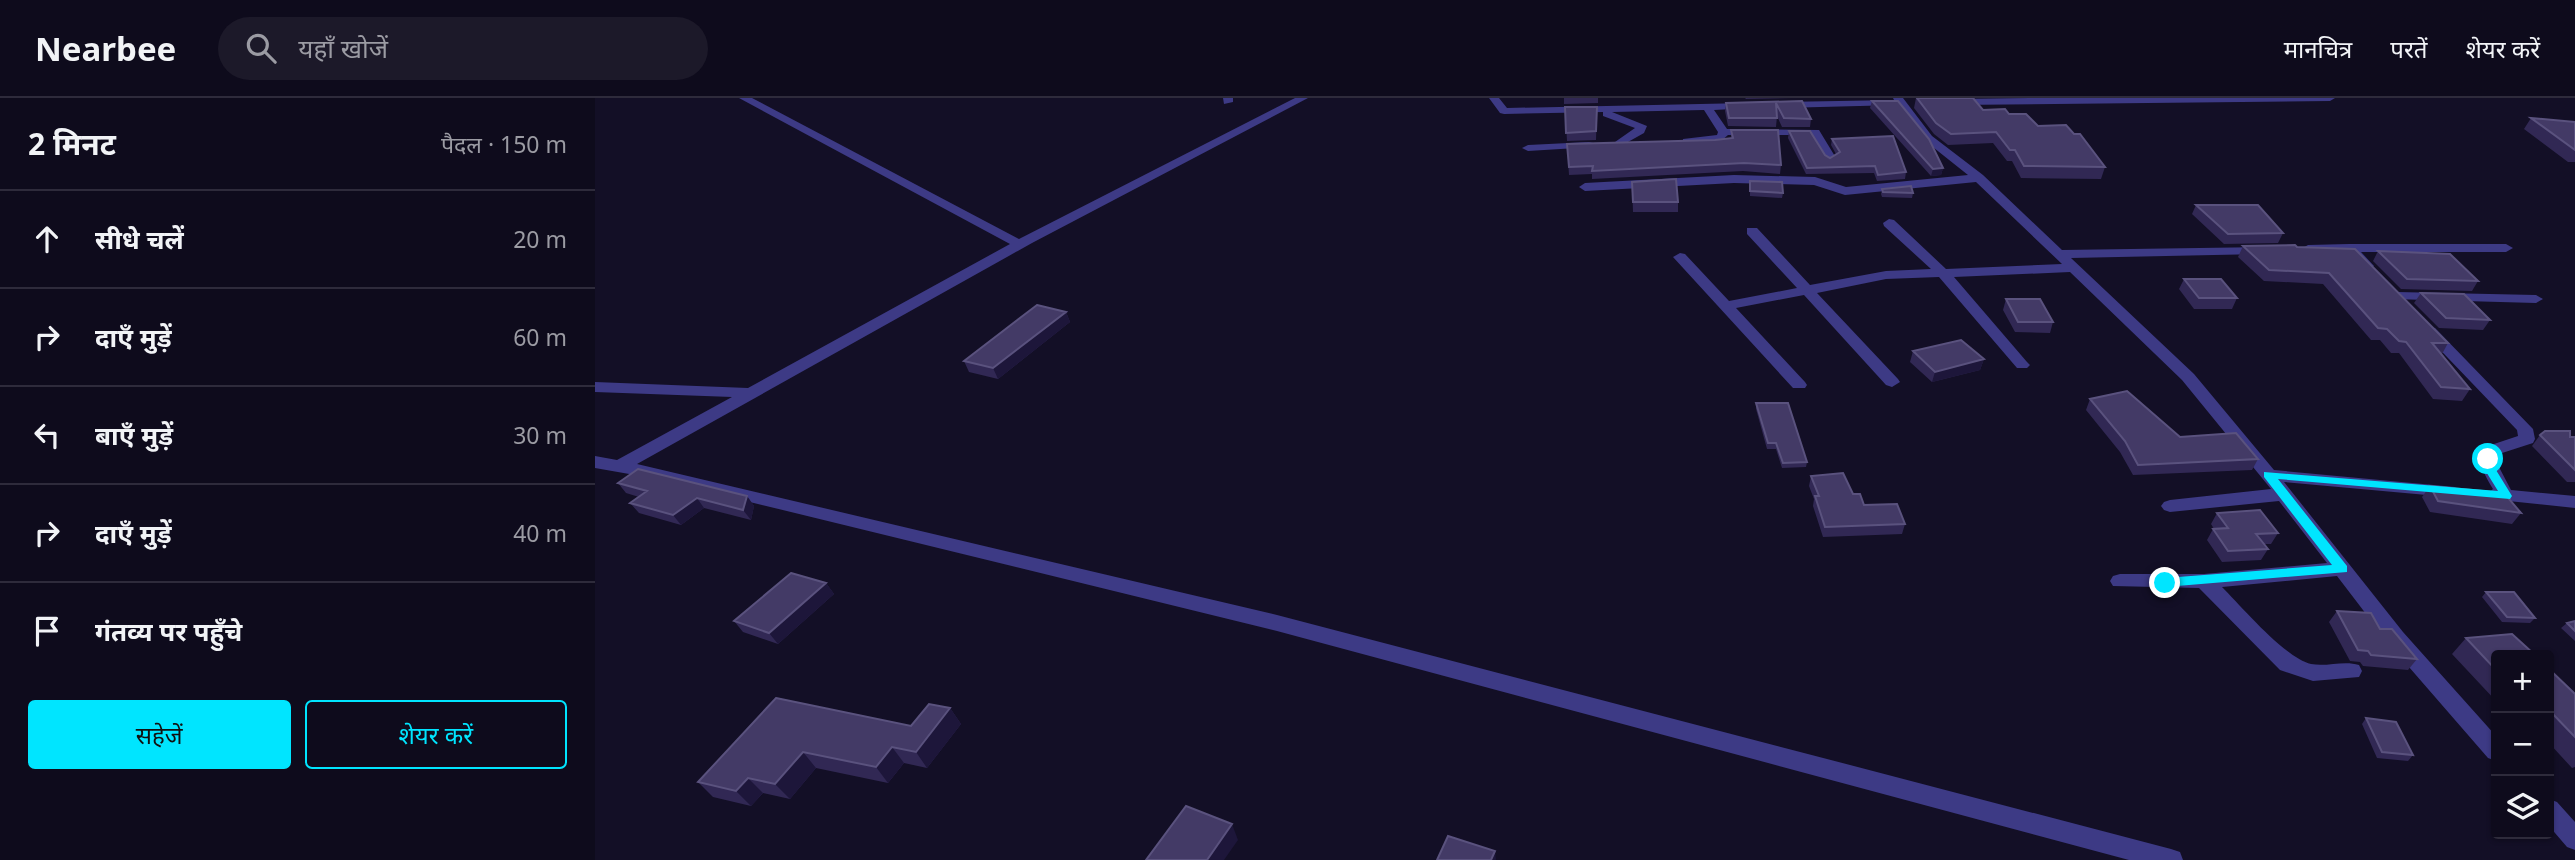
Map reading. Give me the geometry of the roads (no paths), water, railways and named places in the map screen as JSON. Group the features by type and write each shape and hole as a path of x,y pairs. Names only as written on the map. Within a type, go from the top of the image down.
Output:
{"street":[{"path":"744,98 1019,244"},
{"path":"620,466 1019,244 1303,98"},
{"path":"1494,98 1504,111 1707,107 1728,102 1756,106"},
{"path":"1941,102 2330,98"},
{"path":"1770,105 1905,101 1928,138 1979,178 2188,377 2284,494 2396,638 2491,745"},
{"path":"1707,107 1724,132"},
{"path":"1599,109 1641,126 1640,131 1619,144"},
{"path":"1673,141 1713,140 1721,138 1724,132"},
{"path":"1724,132 1815,132 1830,158"},
{"path":"1528,148 1646,143"},
{"path":"1585,187 1734,179 1815,181 1845,191 1979,178"},
{"path":"1889,223 1943,272 2022,365"},
{"path":"1752,231 1892,382"},
{"path":"2059,254 2349,248 2506,248"},
{"path":"2349,248 2525,429 2527,439 2491,451 2488,459 2490,470 2506,496"},
{"path":"1680,257 1799,386"},
{"path":"1726,306 1886,275 2073,268"},
{"path":"2388,287 2536,299"},
{"path":"595,387 750,393"},
{"path":"595,461 666,475 1277,624 2171,860"},
{"path":"2268,475 2575,502"},
{"path":"2170,506 2284,494"},
{"path":"2120,581 2204,581 2342,569"},
{"path":"2204,581 2287,664 2313,673 2352,671"},
{"path":"2559,812 2575,839"}]}
